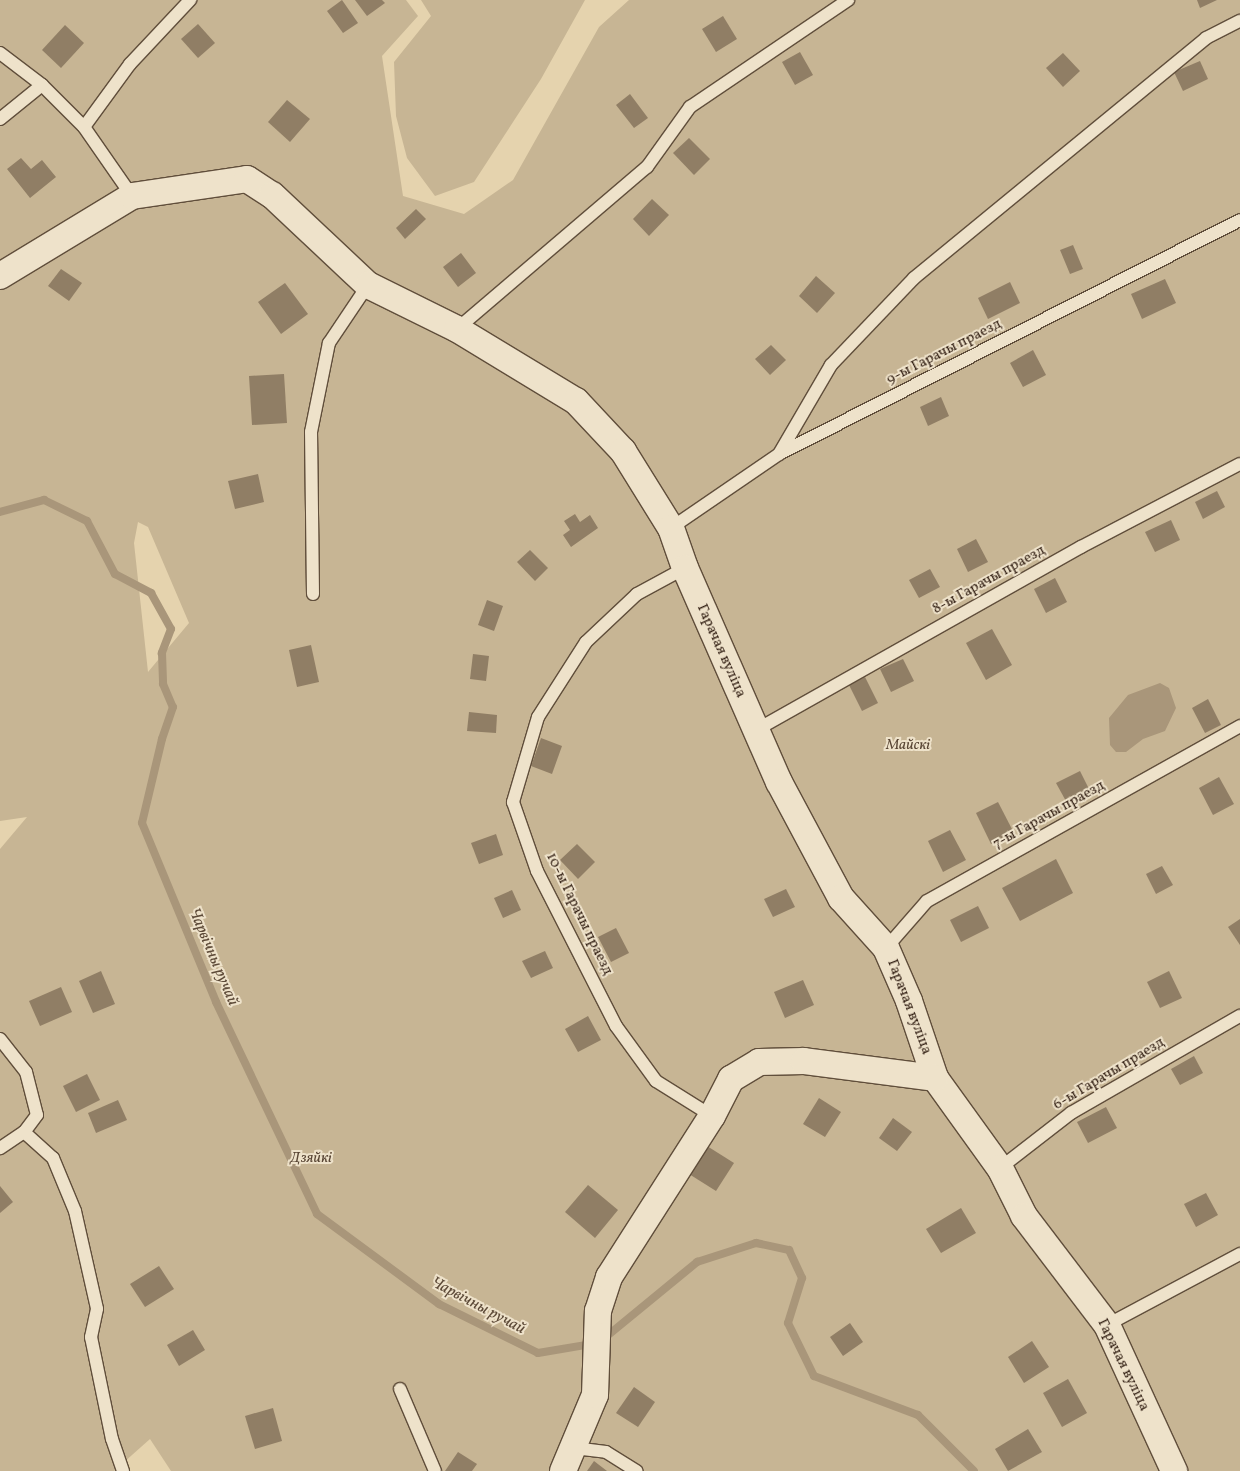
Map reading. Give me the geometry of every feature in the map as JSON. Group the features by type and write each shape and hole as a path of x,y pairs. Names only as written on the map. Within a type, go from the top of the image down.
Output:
{"street":[{"name":"Гарачая вуліца","path":"132,196 247,179 272,195 368,285 457,329 576,401 623,451 671,528 685,568 779,782 841,898 886,948 909,1001 935,1078 1000,1168 1024,1216 1107,1325 1174,1471"},
{"path":"0,276 132,196"},
{"path":"568,1460 595,1395 598,1310 609,1277 712,1116 731,1079 759,1062 804,1061 935,1078"}],"lane":[{"path":"84,127 130,64 190,0"},
{"path":"457,329 647,167 690,107 848,0"},
{"path":"778,454 831,365 914,278 1206,38 1240,21"},
{"path":"0,53 42,85 84,127 132,196"},
{"path":"0,118 42,85"},
{"name":"9-ы Гарачы праезд","path":"671,528 778,454 1240,220"},
{"path":"313,594 311,432 330,343 368,285"},
{"name":"8-ы Гарачы праезд","path":"756,730 1081,547 1240,464"},
{"name":"10-ы Гарачы праезд","path":"685,568 637,594 586,642 538,717 513,802 537,871 616,1026 656,1081 712,1116"},
{"name":"7-ы Гарачы праезд","path":"886,948 927,902 1240,726"},
{"name":"6-ы Гарачы праезд","path":"1000,1168 1071,1113 1240,1016"},
{"path":"0,1039 26,1072 36,1115 24,1132 0,1148"},
{"path":"24,1132 53,1158 75,1211 97,1309 91,1336 112,1439 123,1471"},
{"path":"1107,1325 1240,1254"},
{"path":"400,1389 435,1471"},
{"path":"568,1460 606,1452 636,1471"}],"green space":[{"name":"Дзяйкі","path":"0,0 406,0 418,16 382,56 403,196 464,214 513,180 599,27 629,0 1240,0 1240,1471 171,1471 150,1439 114,1471 0,1471 0,849 27,817 0,821","holes":["138,522 148,527 189,623 148,672 134,543"]},
{"path":"421,0 585,0 541,79 474,182 435,196 407,158 396,116 394,62 431,16"}],"shaded area":[{"path":"1160,683 1169,688 1176,708 1165,731 1143,739 1126,752 1116,752 1110,745 1109,718 1128,695"}],"building":[{"path":"342,0 358,23 343,33 327,11"},
{"path":"355,0 382,0 385,3 367,16"},
{"path":"1197,0 1217,0 1200,8"},
{"path":"723,16 737,39 716,52 702,29"},
{"path":"198,24 215,43 198,58 181,39"},
{"path":"65,25 84,43 61,68 42,50"},
{"path":"800,52 813,75 795,85 782,62"},
{"path":"1063,53 1080,71 1063,87 1046,68"},
{"path":"1200,61 1208,79 1183,91 1174,72"},
{"path":"630,94 648,118 634,128 616,105"},
{"path":"287,100 310,119 290,142 268,122"},
{"path":"689,138 710,159 694,175 673,153"},
{"path":"21,158 31,169 42,160 56,177 30,198 7,169"},
{"path":"652,199 669,215 649,236 633,219"},
{"path":"416,209 426,219 405,239 396,228"},
{"path":"1073,245 1083,269 1070,274 1060,250"},
{"path":"461,253 476,273 458,287 443,267"},
{"path":"61,269 82,283 69,301 48,286"},
{"path":"816,276 835,293 817,313 799,296"},
{"path":"1165,279 1176,303 1142,319 1131,294"},
{"path":"1010,282 1020,303 988,319 978,298"},
{"path":"285,283 308,314 281,334 258,302"},
{"path":"771,345 786,360 770,375 755,359"},
{"path":"1033,350 1046,375 1023,387 1010,363"},
{"path":"284,374 287,423 252,425 249,376"},
{"path":"941,397 949,416 928,426 920,407"},
{"path":"258,474 264,502 235,509 228,481"},
{"path":"1217,491 1225,507 1203,519 1195,502"},
{"path":"575,514 580,522 590,515 598,528 571,547 563,535 570,530 564,521"},
{"path":"1171,520 1180,540 1155,552 1145,532"},
{"path":"976,539 988,562 968,572 957,549"},
{"path":"530,550 548,568 535,581 517,562"},
{"path":"930,569 940,587 919,598 909,580"},
{"path":"1055,578 1067,602 1046,613 1034,589"},
{"path":"487,600 503,606 494,631 478,625"},
{"path":"992,629 1012,665 986,680 966,643"},
{"path":"311,645 319,682 297,687 289,650"},
{"path":"473,654 489,656 486,681 470,679"},
{"path":"903,659 914,681 891,692 880,669"},
{"path":"865,677 878,703 862,711 849,685"},
{"path":"1208,699 1221,725 1205,733 1192,708"},
{"path":"469,712 497,715 496,733 467,731"},
{"path":"541,738 562,746 552,774 531,766"},
{"path":"1080,771 1090,791 1067,803 1056,783"},
{"path":"1219,777 1234,804 1213,815 1199,788"},
{"path":"998,802 1014,833 991,844 976,813"},
{"path":"950,830 966,860 943,872 928,841"},
{"path":"496,834 503,855 479,864 471,843"},
{"path":"577,844 595,862 578,879 560,860"},
{"path":"1056,859 1073,893 1020,921 1002,888"},
{"path":"1162,866 1173,885 1156,894 1146,874"},
{"path":"786,889 795,907 773,917 764,899"},
{"path":"512,890 521,910 503,918 494,898"},
{"path":"978,906 989,928 961,942 950,920"},
{"path":"1240,919 1240,945 1228,927"},
{"path":"616,928 629,953 611,962 598,937"},
{"path":"545,951 553,968 531,978 522,961"},
{"path":"101,971 115,1004 93,1013 79,981"},
{"path":"1169,971 1182,998 1160,1008 1147,982"},
{"path":"803,980 814,1005 785,1018 774,992"},
{"path":"61,987 72,1012 40,1026 29,1001"},
{"path":"588,1016 601,1040 578,1052 565,1029"},
{"path":"1194,1056 1203,1073 1180,1085 1171,1069"},
{"path":"87,1074 100,1100 76,1112 63,1086"},
{"path":"819,1098 841,1112 825,1137 803,1124"},
{"path":"118,1100 127,1120 96,1133 88,1113"},
{"path":"1106,1107 1117,1128 1088,1143 1077,1122"},
{"path":"893,1118 912,1132 897,1151 879,1138"},
{"path":"707,1146 734,1163 716,1191 689,1174"},
{"path":"588,1185 618,1210 595,1238 565,1212"},
{"path":"0,1186 13,1202 0,1213"},
{"path":"1206,1193 1218,1215 1196,1227 1184,1204"},
{"path":"961,1208 976,1233 941,1253 926,1229"},
{"path":"159,1266 174,1289 145,1307 130,1284"},
{"path":"850,1323 863,1342 843,1356 830,1337"},
{"path":"193,1330 205,1350 179,1366 167,1345"},
{"path":"1032,1341 1049,1367 1024,1383 1008,1357"},
{"path":"1068,1379 1087,1413 1062,1427 1043,1393"},
{"path":"634,1387 655,1402 638,1427 616,1413"},
{"path":"273,1408 282,1441 255,1449 245,1416"},
{"path":"1028,1429 1042,1452 1008,1471 995,1449"},
{"path":"458,1452 477,1464 472,1471 445,1471"},
{"path":"594,1461 607,1471 587,1471"}],"waterway":[{"name":"Чарвічны ручай","path":"0,512 44,500 87,521 115,574 151,593 171,629 162,653 163,684 173,707 162,739 142,823 216,1002 317,1214 439,1304 538,1353 586,1345"},
{"name":"Чарвічны ручай","path":"607,1336 697,1262 756,1243 789,1250 802,1278 788,1323 814,1376 918,1415 974,1471"}],"park label":[{"name":"Майскі","path":"908,746"}]}
